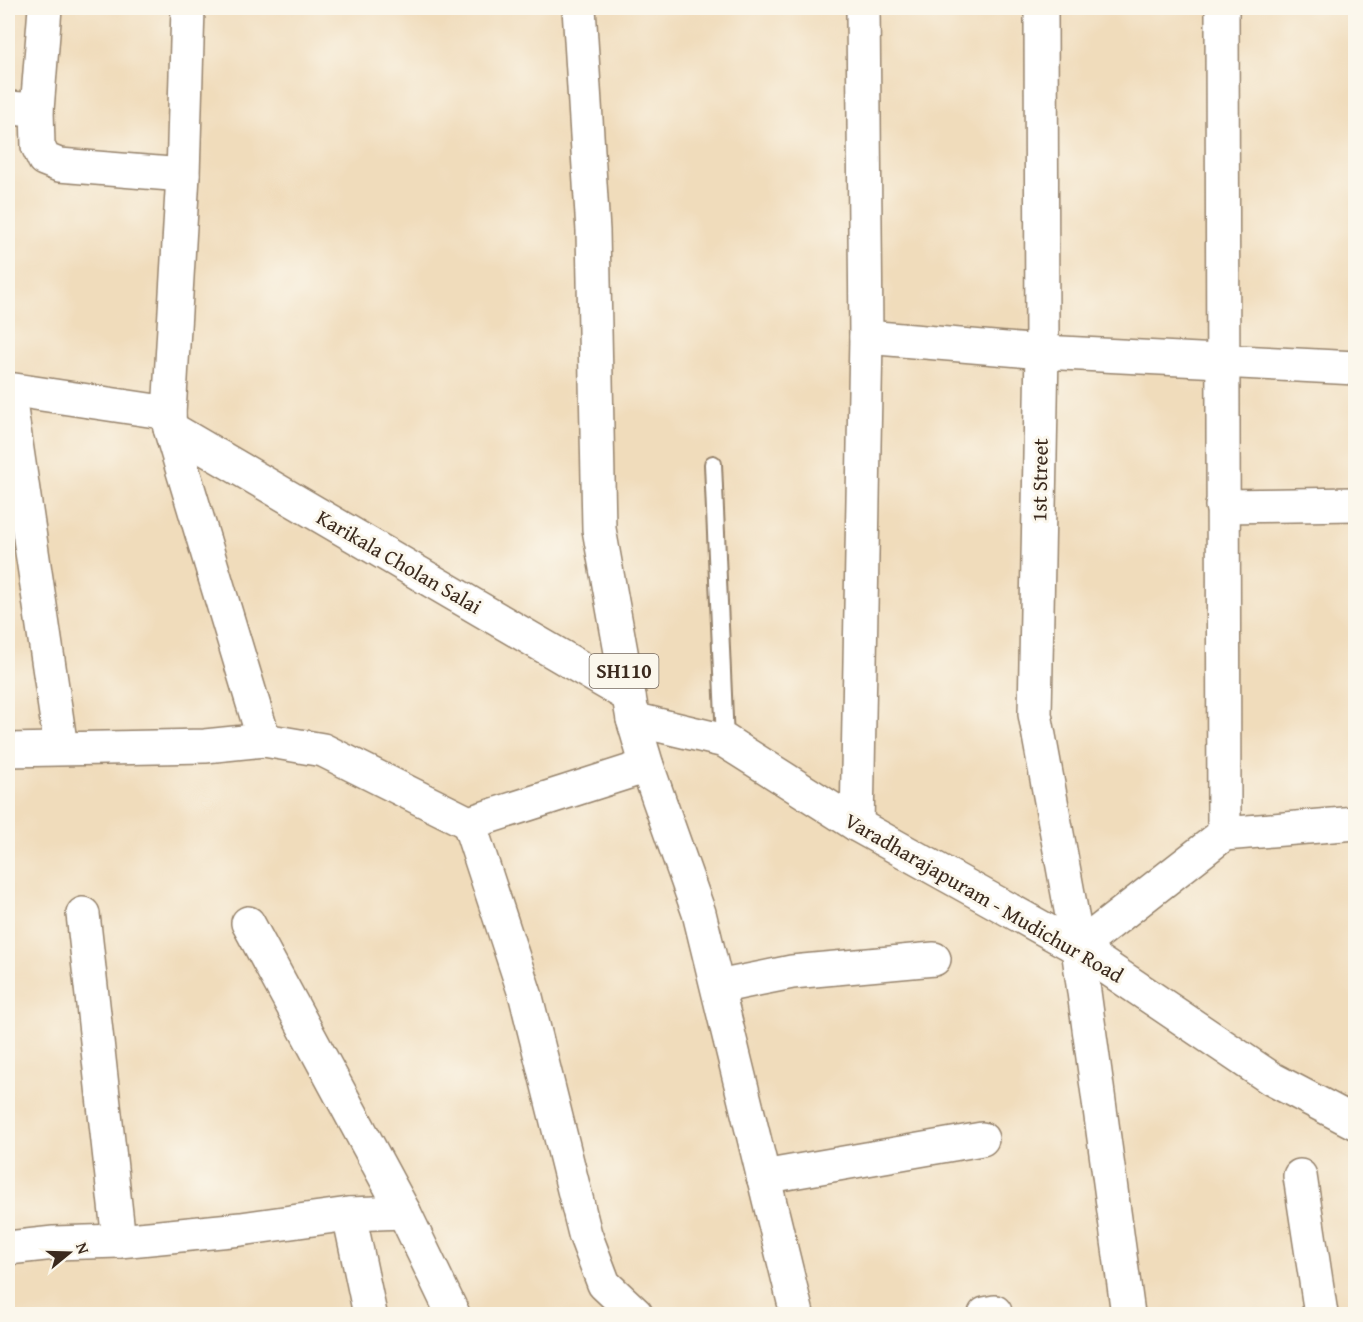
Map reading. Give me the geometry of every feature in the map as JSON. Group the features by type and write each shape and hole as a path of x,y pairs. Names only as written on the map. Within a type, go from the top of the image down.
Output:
{"street":[{"path":"45,8 22,109 44,159 58,165 183,175"},
{"path":"188,8 183,175 170,421 264,740"},
{"name":"SH110","path":"579,8 593,231 599,529 631,707 646,766 699,913 796,1314"},
{"path":"856,825 866,337 863,8"},
{"name":"1st Street","path":"1041,8 1042,352 1035,714 1078,948 1128,1314"},
{"path":"1222,8 1224,834"},
{"path":"866,337 1042,352 1356,368"},
{"path":"8,389 61,748"},
{"name":"Karikala Cholan Salai","path":"8,389 170,421 631,707"},
{"path":"1222,506 1356,504"},
{"name":"Varadharajapuram - Mudichur Road","path":"631,707 726,741 856,825 1078,948 1272,1078 1356,1124"},
{"path":"8,750 205,746 264,740 323,750 469,823 646,766"},
{"path":"469,823 526,998 585,1234 604,1284 636,1314"},
{"path":"1078,948 1224,834 1356,823"},
{"path":"83,914 119,1241"},
{"path":"248,923 404,1212 453,1314"},
{"path":"718,987 792,972 934,959"},
{"path":"763,1177 982,1138"},
{"path":"1300,1176 1321,1314"},
{"path":"8,1248 54,1243 119,1241 349,1214 404,1212"},
{"path":"349,1214 370,1314"}],"lane":[{"path":"713,464 726,741"}]}
